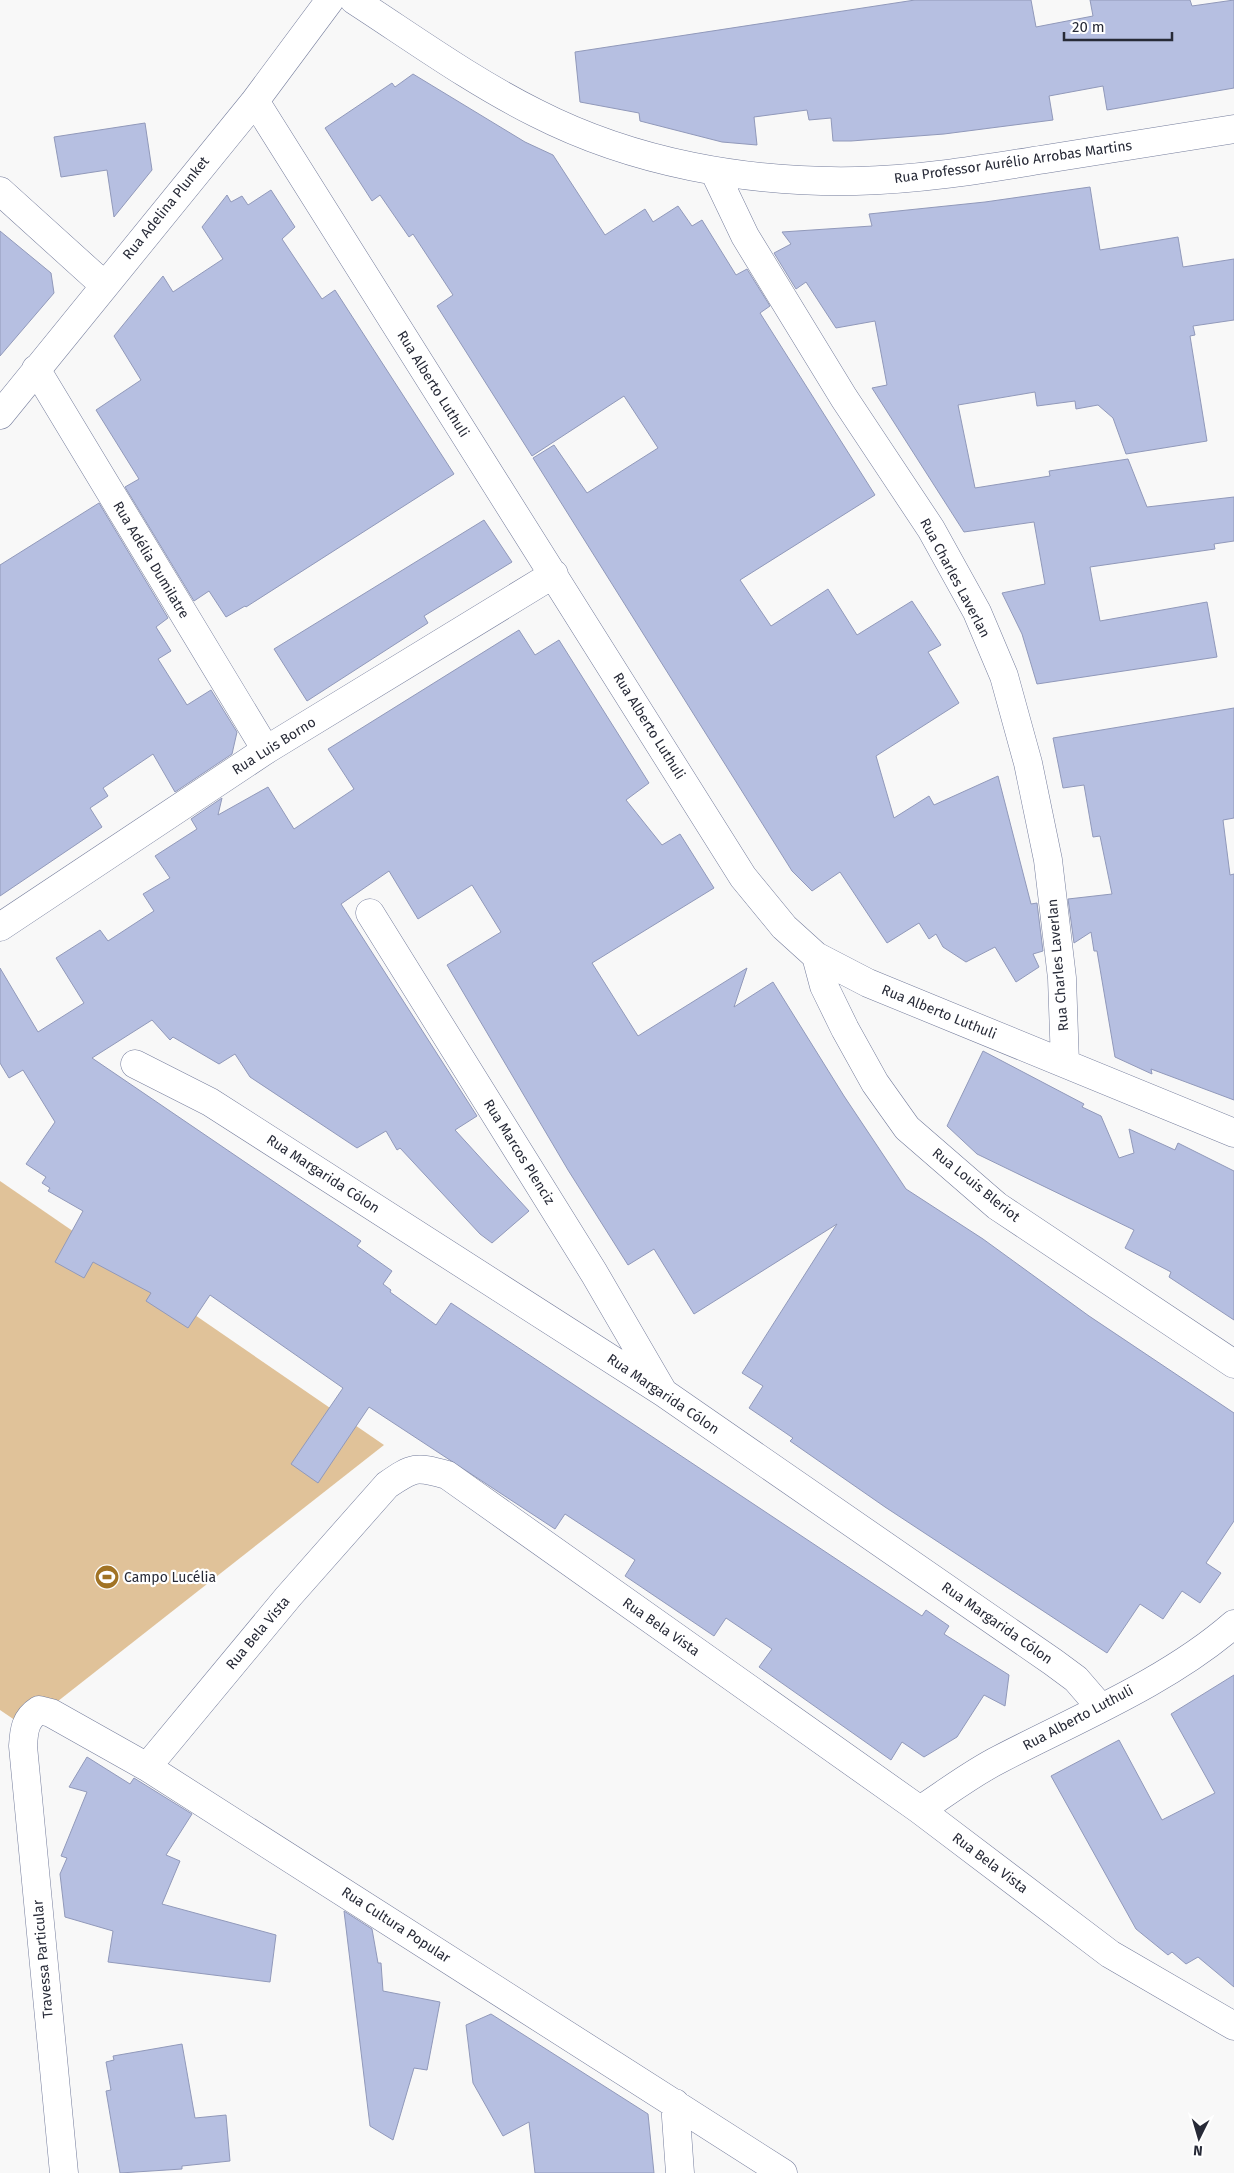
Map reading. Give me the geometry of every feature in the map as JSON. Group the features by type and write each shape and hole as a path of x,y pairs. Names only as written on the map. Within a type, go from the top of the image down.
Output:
{"street":[{"name":"Rua Adelina Plunket","path":"0,415 104,284 255,101 330,0"},
{"name":"Rua Professor Aurélio Arrobas Martins","path":"354,0 477,81 537,114 617,146 660,160 714,171 774,179 856,181 918,177 1234,129"},
{"name":"Rua Alberto Luthuli","path":"255,101 743,877 784,927 816,956 868,982 1234,1133"},
{"name":"Rua Charles Laverlan","path":"714,171 724,196 745,236 844,398 931,529 977,612 1004,676 1028,763 1048,860 1062,978 1065,1063"},
{"path":"0,191 104,284"},
{"name":"Rua Adélia Dumilatre","path":"36,369 266,750"},
{"name":"Rua Luis Borno","path":"0,927 266,750 554,574"},
{"name":"Rua Marcos Plenciz","path":"370,913 589,1265 664,1393"},
{"name":"Rua Louis Bleriot","path":"816,956 824,986 844,1028 875,1083 907,1128 997,1206 1234,1364"},
{"name":"Rua Margarida Cólon","path":"135,1064 210,1102 664,1393 1053,1662 1076,1679 1101,1708"},
{"name":"Rua Bela Vista","path":"147,1767 288,1596 387,1485 407,1471 423,1468 447,1475 920,1810 1110,1954 1234,2026"},
{"name":"Rua Alberto Luthuli","path":"920,1810 998,1760 1101,1708 1206,1648 1234,1624"},
{"name":"Rua Cultura Popular","path":"23,1746 24,1727 30,1716 39,1710 51,1713 147,1767 784,2173"},
{"name":"Travessa Particular","path":"23,1746 64,2173"},
{"path":"675,2103 680,2173"}],"shaded area":[{"name":"Campo Lucélia","path":"0,1181 384,1445 25,1727 0,1710"}],"building":[{"path":"915,0 1031,0 1036,27 1093,16 1090,0 1190,0 1192,6 1234,0 1234,88 1107,110 1103,86 1049,96 1053,120 944,134 851,141 833,141 831,118 809,120 807,110 754,117 757,145 722,142 640,121 639,113 580,102 575,52"},
{"path":"413,74 525,142 553,155 605,235 645,209 653,222 678,206 692,226 702,220 736,275 747,269 770,306 760,313 875,495 740,580 771,626 828,589 857,635 912,601 941,645 928,652 959,703 876,756 894,818 929,796 934,805 998,776 1031,904 1037,903 1043,951 1033,954 1039,967 1016,982 995,947 966,962 943,947 936,934 929,939 919,923 887,943 840,872 812,891 792,871 533,458 554,445 587,493 658,448 624,396 532,456 437,306 453,295 413,234 409,237 380,195 372,201 325,128 392,83 395,87"},
{"path":"145,123 152,170 114,217 107,170 61,177 54,137"},
{"path":"1090,187 1100,250 1178,237 1183,267 1234,259 1234,320 1193,326 1195,335 1190,336 1207,441 1126,454 1113,418 1098,405 1076,409 1075,401 1037,406 1035,392 958,405 975,488 1050,476 1049,471 1128,459 1147,507 1234,497 1234,541 1214,544 1215,549 1090,567 1100,621 1207,602 1217,657 1037,684 1022,634 1002,593 1045,584 1034,522 964,532 872,388 887,385 875,321 836,328 806,282 796,289 774,253 791,244 782,232 872,226 869,214 985,202"},
{"path":"271,190 295,227 282,239 322,299 335,290 454,474 246,607 226,617 209,591 194,601 125,487 139,479 96,410 141,380 114,336 163,276 173,292 223,259 202,227 227,195 231,202 242,196 248,205"},
{"path":"0,231 51,273 54,293 0,356"},
{"path":"99,503 168,618 156,627 171,651 158,659 187,705 211,690 237,732 232,754 175,792 153,754 103,788 108,796 90,808 102,827 0,896 0,565"},
{"path":"484,520 512,562 424,616 428,623 307,701 274,649"},
{"path":"519,630 535,655 559,640 649,783 626,800 662,845 680,834 714,888 592,963 638,1036 747,968 734,1007 773,982 844,1096 906,1189 983,1239 1089,1316 1234,1413 1234,1521 1206,1563 1221,1573 1200,1603 1182,1591 1163,1619 1140,1604 1107,1653 885,1507 790,1441 793,1438 749,1408 763,1386 742,1373 837,1224 694,1314 654,1249 628,1265 568,1170 447,965 501,932 472,885 418,919 389,871 341,904 477,1116 455,1130 529,1211 492,1243 480,1234 400,1148 397,1150 386,1131 357,1148 250,1077 235,1054 219,1064 173,1037 170,1040 152,1020 92,1058 361,1241 357,1246 392,1271 383,1284 391,1290 390,1292 436,1325 451,1303 922,1616 926,1610 949,1626 944,1634 1009,1675 1005,1706 984,1695 957,1737 924,1757 902,1742 891,1760 759,1667 772,1649 726,1618 714,1636 625,1576 635,1560 565,1514 555,1529 369,1407 318,1483 291,1464 343,1388 210,1295 188,1328 146,1301 151,1293 93,1262 84,1278 55,1262 83,1211 48,1191 50,1188 42,1183 46,1177 26,1164 55,1122 23,1070 9,1078 0,1063 0,968 38,1032 84,1003 56,958 100,930 108,941 154,911 143,894 170,878 155,856 197,829 191,819 222,798 218,815 268,787 294,829 354,789 328,749"},
{"path":"1234,708 1234,818 1223,820 1230,875 1234,874 1234,1100 1151,1069 1152,1074 1115,1057 1097,951 1094,951 1091,932 1074,943 1068,899 1112,894 1100,836 1093,837 1084,785 1063,788 1053,738"},
{"path":"983,1051 1084,1104 1082,1107 1101,1116 1119,1158 1134,1153 1129,1129 1175,1150 1178,1143 1234,1171 1234,1320 1169,1277 1171,1272 1125,1248 1134,1230 977,1154 947,1126"},
{"path":"1234,1675 1234,1987 1198,1957 1186,1964 1172,1952 1168,1955 1136,1929 1051,1776 1119,1740 1162,1820 1215,1793 1171,1714"},
{"path":"87,1757 130,1784 134,1778 192,1814 166,1855 180,1861 162,1904 276,1935 270,1982 108,1962 113,1931 65,1917 60,1874 67,1858 61,1856 87,1792 69,1787"},
{"path":"344,1911 372,1929 378,1963 381,1963 383,1991 440,2002 427,2070 414,2068 393,2140 370,2126"},
{"path":"491,2014 648,2114 654,2173 535,2173 529,2122 503,2136 473,2083 466,2025"},
{"path":"182,2044 195,2118 226,2115 230,2161 182,2166 182,2169 120,2173 106,2091 111,2090 106,2062 114,2060 113,2056"}],"place":[{"name":"Campo Lucélia","path":"107,1577"}]}
